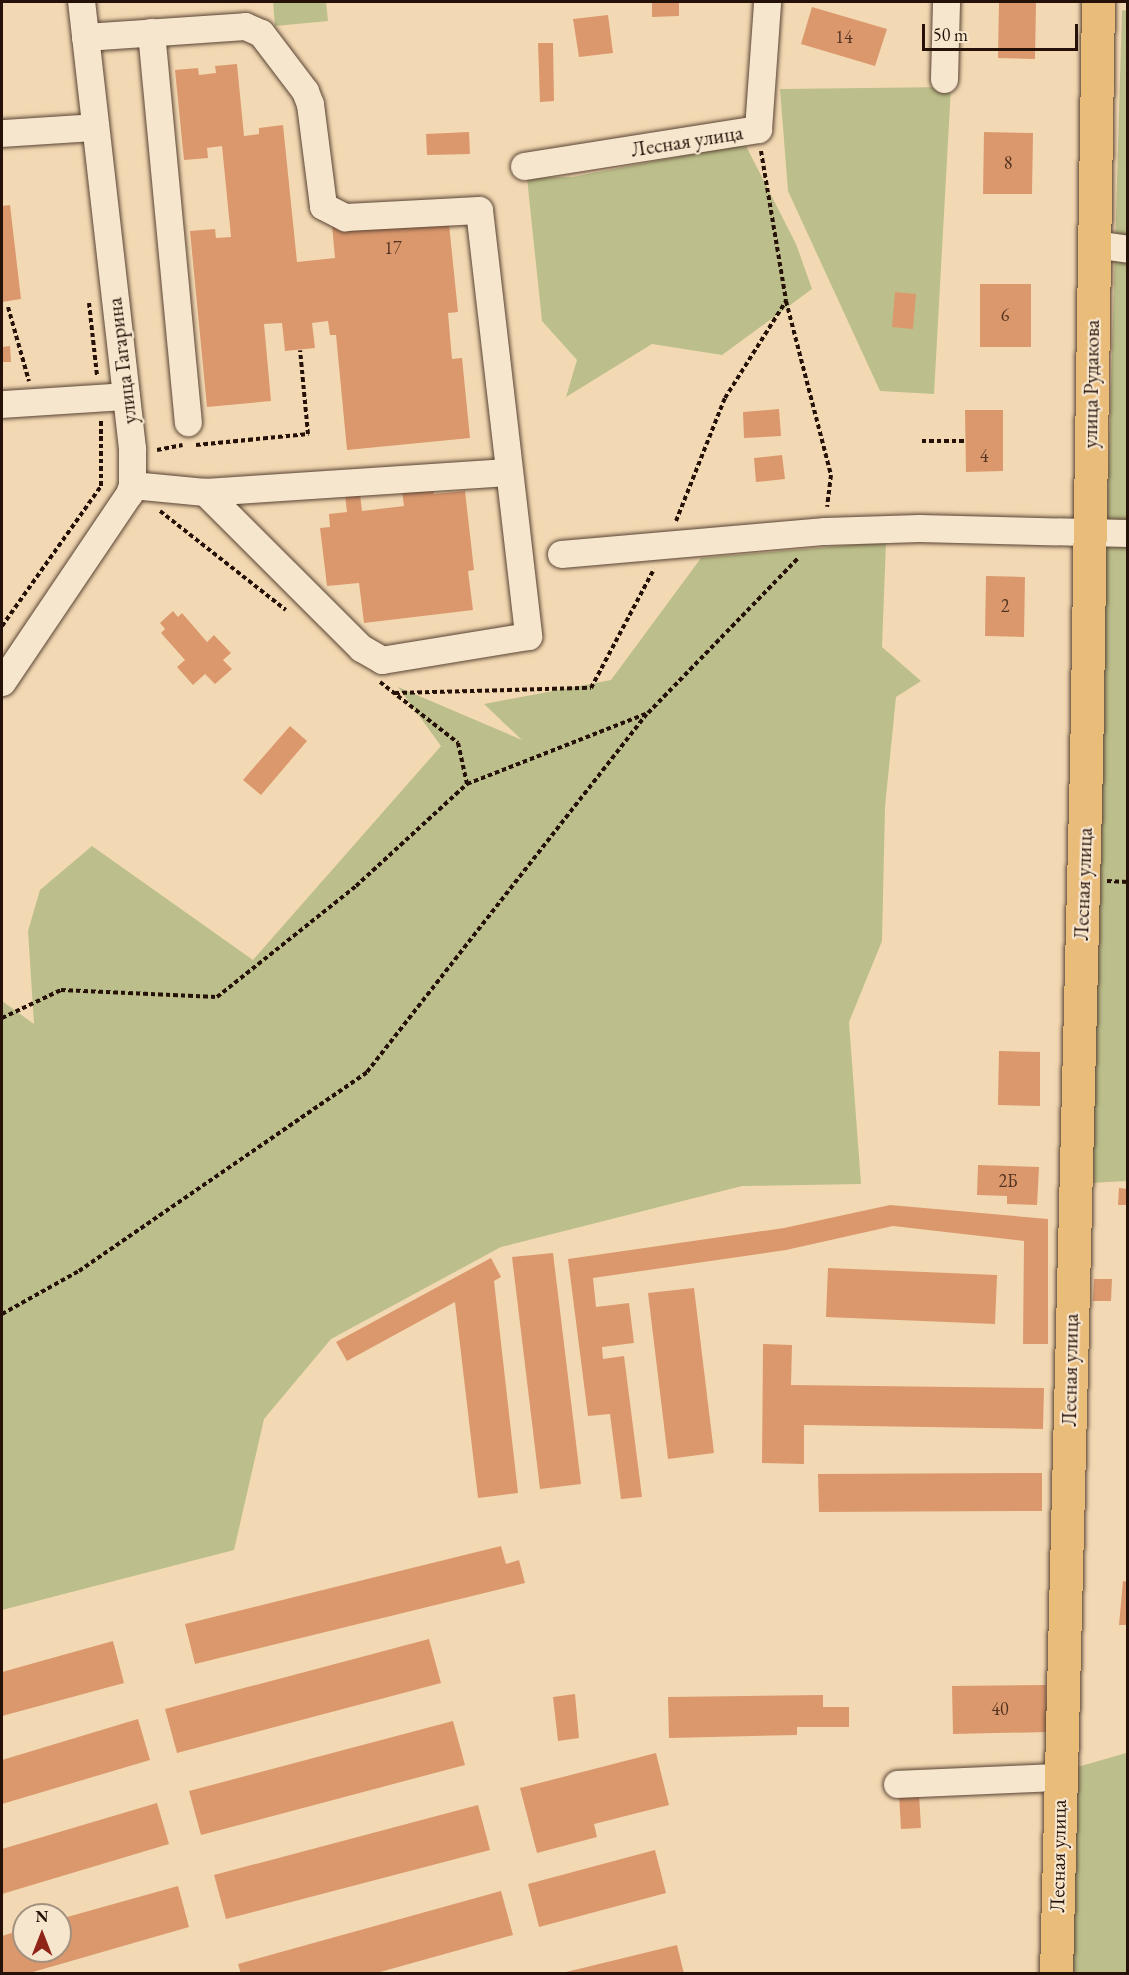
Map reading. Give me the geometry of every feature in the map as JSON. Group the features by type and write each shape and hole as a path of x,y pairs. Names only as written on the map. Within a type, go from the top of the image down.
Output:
{"main road":[{"name":"улица Рудакова","path":"1086,766 1098,2"},
{"name":"Лесная улица","path":"1056,1974 1086,766"}],"street":[{"name":"улица Гагарина","path":"81,2 126,396 132,485"},
{"name":"Лесная улица","path":"524,166 758,129 767,2"},
{"path":"944,79 946,2"},
{"path":"85,37 245,26 261,33 310,104 324,206 345,217 479,210 507,472 528,636 382,660 361,648 205,492"},
{"path":"151,32 189,422"},
{"path":"2,133 95,127"},
{"path":"1094,244 1128,249"},
{"path":"2,404 126,396"},
{"path":"2,682 129,494 132,485 205,492 507,472"},
{"path":"561,554 825,531 919,528 1128,533"},
{"path":"897,1784 1060,1777"}],"path":[{"path":"2,1314 79,1271 367,1072 648,713 825,531 831,475 786,301 758,129"},
{"path":"2,626 101,486 104,450 89,298"},
{"path":"8,308 36,402"},
{"path":"157,447 308,434 300,350"},
{"path":"922,441 966,441"},
{"path":"2,1018 61,990 217,997 356,886 467,784 648,713"}],"green space":[{"path":"273,2 326,2 328,21 275,26"},
{"path":"1122,10 1128,11 1128,1181 1088,1183"},
{"path":"951,87 934,394 880,391 788,191 780,89"},
{"path":"745,144 796,244 812,289 722,355 652,344 566,397 577,360 542,321 527,178 572,177"},
{"path":"886,542 882,647 921,681 896,697 885,807 882,941 849,1022 861,1184 742,1186 501,1247 331,1339 264,1419 234,1550 2,1610 2,1001 34,1024 28,931 40,890 92,846 253,960 441,746 398,687 522,740 484,704 611,680 701,558"},
{"path":"1126,1753 1127,1973 1071,1974 1074,1768"}],"building":[{"path":"652,2 679,2 679,16 652,17"},
{"path":"999,2 1036,2 1035,59 998,58"},
{"path":"812,7 887,29 875,66 801,44"},
{"path":"608,15 613,53 579,57 573,19"},
{"path":"538,43 553,43 554,101 540,102"},
{"path":"237,64 244,136 259,134 259,128 283,125 297,262 335,258 332,225 448,214 458,312 448,313 452,359 462,358 470,438 347,450 336,335 330,335 328,321 312,323 315,348 285,351 282,323 264,324 271,401 207,407 190,231 215,229 216,238 231,237 222,146 207,148 208,158 184,160 175,70 198,68 199,75 216,73 215,66"},
{"path":"469,132 470,154 427,155 426,134"},
{"path":"984,132 1033,133 1032,194 983,194"},
{"path":"10,205 21,299 2,302 2,206"},
{"path":"980,284 1031,284 1031,347 980,347"},
{"path":"895,292 916,294 913,329 892,327"},
{"path":"10,346 11,362 2,362 2,347"},
{"path":"779,409 781,436 744,438 743,412"},
{"path":"965,410 1003,410 1003,471 966,472"},
{"path":"782,455 785,479 756,482 754,458"},
{"path":"433,488 434,494 465,491 474,570 468,571 473,610 364,623 359,583 327,586 320,528 330,527 329,514 347,512 345,495 360,494 362,511 404,506 402,491"},
{"path":"986,576 1025,577 1024,637 985,636"},
{"path":"173,611 178,617 182,613 207,642 214,635 231,653 223,660 232,669 215,684 205,674 193,685 177,667 185,660 161,633 165,629 160,623"},
{"path":"290,726 307,741 261,795 243,780"},
{"path":"999,1051 1040,1052 1040,1106 998,1105"},
{"path":"978,1165 1039,1167 1037,1205 1007,1204 1007,1196 977,1195"},
{"path":"1119,1188 1128,1189 1128,1205 1118,1205"},
{"path":"890,1205 1048,1219 1048,1344 1023,1344 1024,1241 893,1226 786,1250 593,1278 596,1307 629,1303 634,1343 602,1347 603,1359 624,1356 642,1497 621,1499 610,1414 588,1416 568,1259 784,1228"},
{"path":"553,1253 581,1484 540,1489 512,1257"},
{"path":"491,1258 501,1277 494,1281 518,1493 478,1498 455,1302 347,1361 336,1342"},
{"path":"828,1268 997,1275 995,1324 826,1317"},
{"path":"1094,1279 1112,1279 1111,1301 1093,1301"},
{"path":"694,1288 714,1453 668,1459 648,1293"},
{"path":"763,1344 792,1345 791,1385 1044,1388 1043,1429 804,1425 804,1464 762,1463"},
{"path":"1042,1473 1042,1511 819,1512 818,1474"},
{"path":"501,1546 506,1564 519,1560 525,1583 195,1664 185,1624"},
{"path":"1123,1581 1128,1582 1128,1625 1119,1625"},
{"path":"429,1639 441,1683 177,1753 165,1709"},
{"path":"113,1641 124,1683 2,1716 2,1672"},
{"path":"1046,1685 1047,1732 953,1734 952,1686"},
{"path":"575,1694 579,1738 558,1741 553,1697"},
{"path":"823,1695 823,1707 849,1707 849,1727 797,1727 797,1735 669,1738 668,1697"},
{"path":"138,1719 150,1760 2,1804 2,1760"},
{"path":"453,1721 465,1765 201,1835 189,1791"},
{"path":"656,1753 669,1805 594,1824 597,1837 537,1853 520,1788"},
{"path":"919,1794 921,1828 901,1829 899,1795"},
{"path":"157,1803 169,1844 2,1894 2,1849"},
{"path":"478,1805 490,1850 226,1919 214,1875"},
{"path":"655,1850 666,1893 539,1927 528,1884"},
{"path":"178,1886 189,1927 72,1961 72,1916"},
{"path":"501,1891 513,1935 373,1974 241,1974 238,1964"},
{"path":"12,1933 12,1963 64,1963 26,1974 2,1974 2,1936"},
{"path":"677,1945 684,1974 562,1973"}]}
